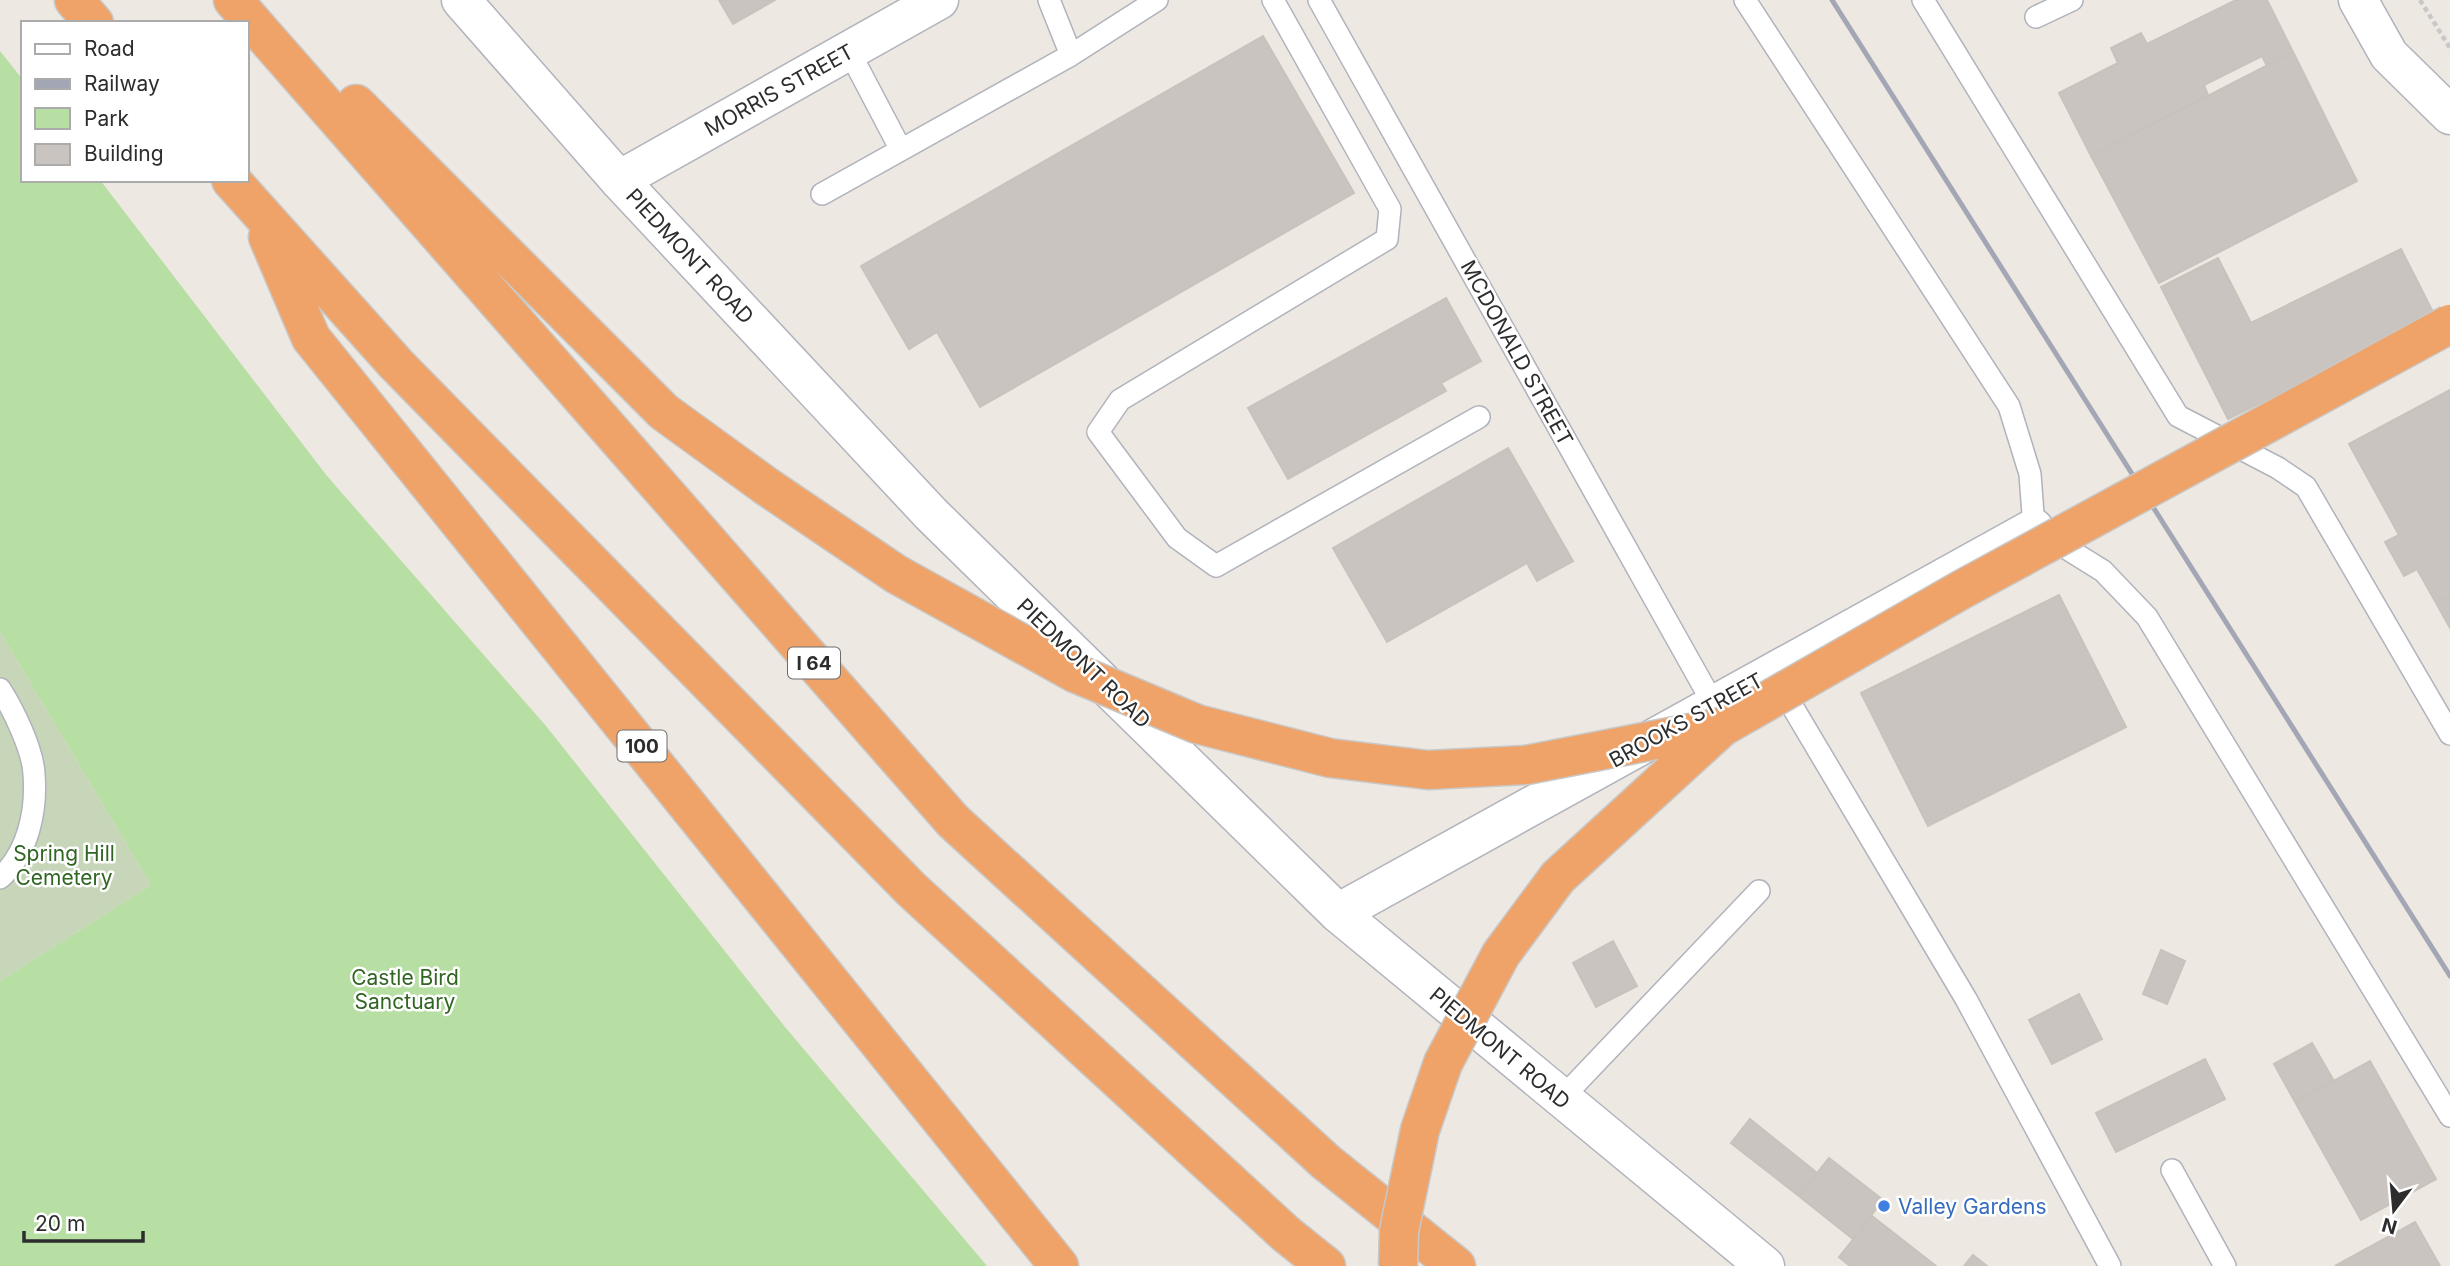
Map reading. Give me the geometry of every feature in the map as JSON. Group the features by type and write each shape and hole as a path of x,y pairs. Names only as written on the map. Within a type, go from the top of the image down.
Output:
{"highway":[{"path":"74,0 92,21"},
{"name":"I 64","path":"233,0 953,821 1326,1162 1456,1266"},
{"path":"251,0 664,412 766,486 896,574 1075,673 1197,724 1317,755 1428,770 1526,765 1718,716 1961,590 2450,324"},
{"path":"233,182 396,364 911,889 1286,1234 1326,1266"},
{"name":"100","path":"256,209 311,338 1059,1266"},
{"path":"1398,1266 1399,1231 1420,1130 1443,1063 1500,954 1558,877 1718,716"}],"street":[{"name":"PIEDMONT ROAD","path":"461,0 619,180 931,513 1338,913 1765,1266"},
{"name":"MORRIS STREET","path":"619,180 939,0"},
{"path":"2358,0 2389,55 2450,115"},
{"name":"BROOKS STREET","path":"1338,913 1718,716 1772,673 2034,528"}],"lane":[{"path":"1049,0 1071,55"},
{"path":"822,194 1071,55 1157,0"},
{"path":"1273,0 1390,209 1387,239 1120,400 1098,432 1177,538 1216,566 1479,417"},
{"name":"MCDONALD STREET","path":"1319,0 1718,716"},
{"path":"1745,0 2009,406 2030,474 2034,528 2103,571 2147,617 2450,1116"},
{"path":"1923,0 2178,416 2278,468 2306,487 2450,734"},
{"path":"2036,17 2072,0"},
{"path":"849,51 901,150"},
{"path":"1772,673 1966,999 2110,1266"},
{"path":"0,689 13,709 35,772 28,836 13,866 0,878"},
{"path":"1562,1099 1759,891"},
{"path":"2172,1170 2225,1266"}],"path":[{"path":"2420,0 2450,48"}],"green space":[{"name":"Castle Bird Sanctuary","path":"0,51 21,77 21,182 102,182 327,476 546,726 785,1027 987,1266 0,1266 0,981 151,885 0,632"},
{"name":"Spring Hill Cemetery","path":"0,632 151,885 0,981"}],"building":[{"path":"719,0 775,0 733,24"},
{"path":"2236,0 2267,0 2293,52 2267,66 2262,56 2204,85 2208,95 2091,156 2059,93 2118,63 2111,48 2141,33 2147,44"},
{"path":"1263,36 1354,193 980,407 937,332 909,349 861,266"},
{"path":"2293,52 2357,181 2159,283 2091,156"},
{"path":"2401,249 2435,316 2228,419 2161,287 2218,258 2251,323"},
{"path":"1446,298 1481,361 1441,383 1446,391 1288,479 1248,408"},
{"path":"2450,390 2450,595 2436,603 2417,569 2404,576 2385,542 2399,535 2349,444"},
{"path":"1508,448 1573,561 1537,581 1527,563 1387,642 1333,548"},
{"path":"2059,595 2126,727 1928,826 1861,693"},
{"path":"2450,595 2450,628 2436,603"},
{"path":"1613,941 1637,986 1596,1007 1573,963"},
{"path":"2161,950 2185,961 2167,1004 2143,994"},
{"path":"2079,994 2102,1039 2052,1064 2029,1020"},
{"path":"2312,1043 2334,1081 2295,1102 2274,1064"},
{"path":"2205,1059 2225,1099 2116,1152 2096,1113"},
{"path":"2370,1061 2436,1179 2361,1220 2295,1102"},
{"path":"1750,1119 1817,1173 1799,1196 1731,1143"},
{"path":"1829,1158 1883,1200 1853,1239 1799,1196"},
{"path":"1872,1216 1936,1266 1850,1266 1839,1257"},
{"path":"2415,1222 2440,1266 2335,1266"},
{"path":"1973,1255 1987,1266 1964,1266"}],"railway":[{"path":"1832,0 2450,976"}],"place":[{"name":"Valley Gardens","path":"1884,1206"}]}
